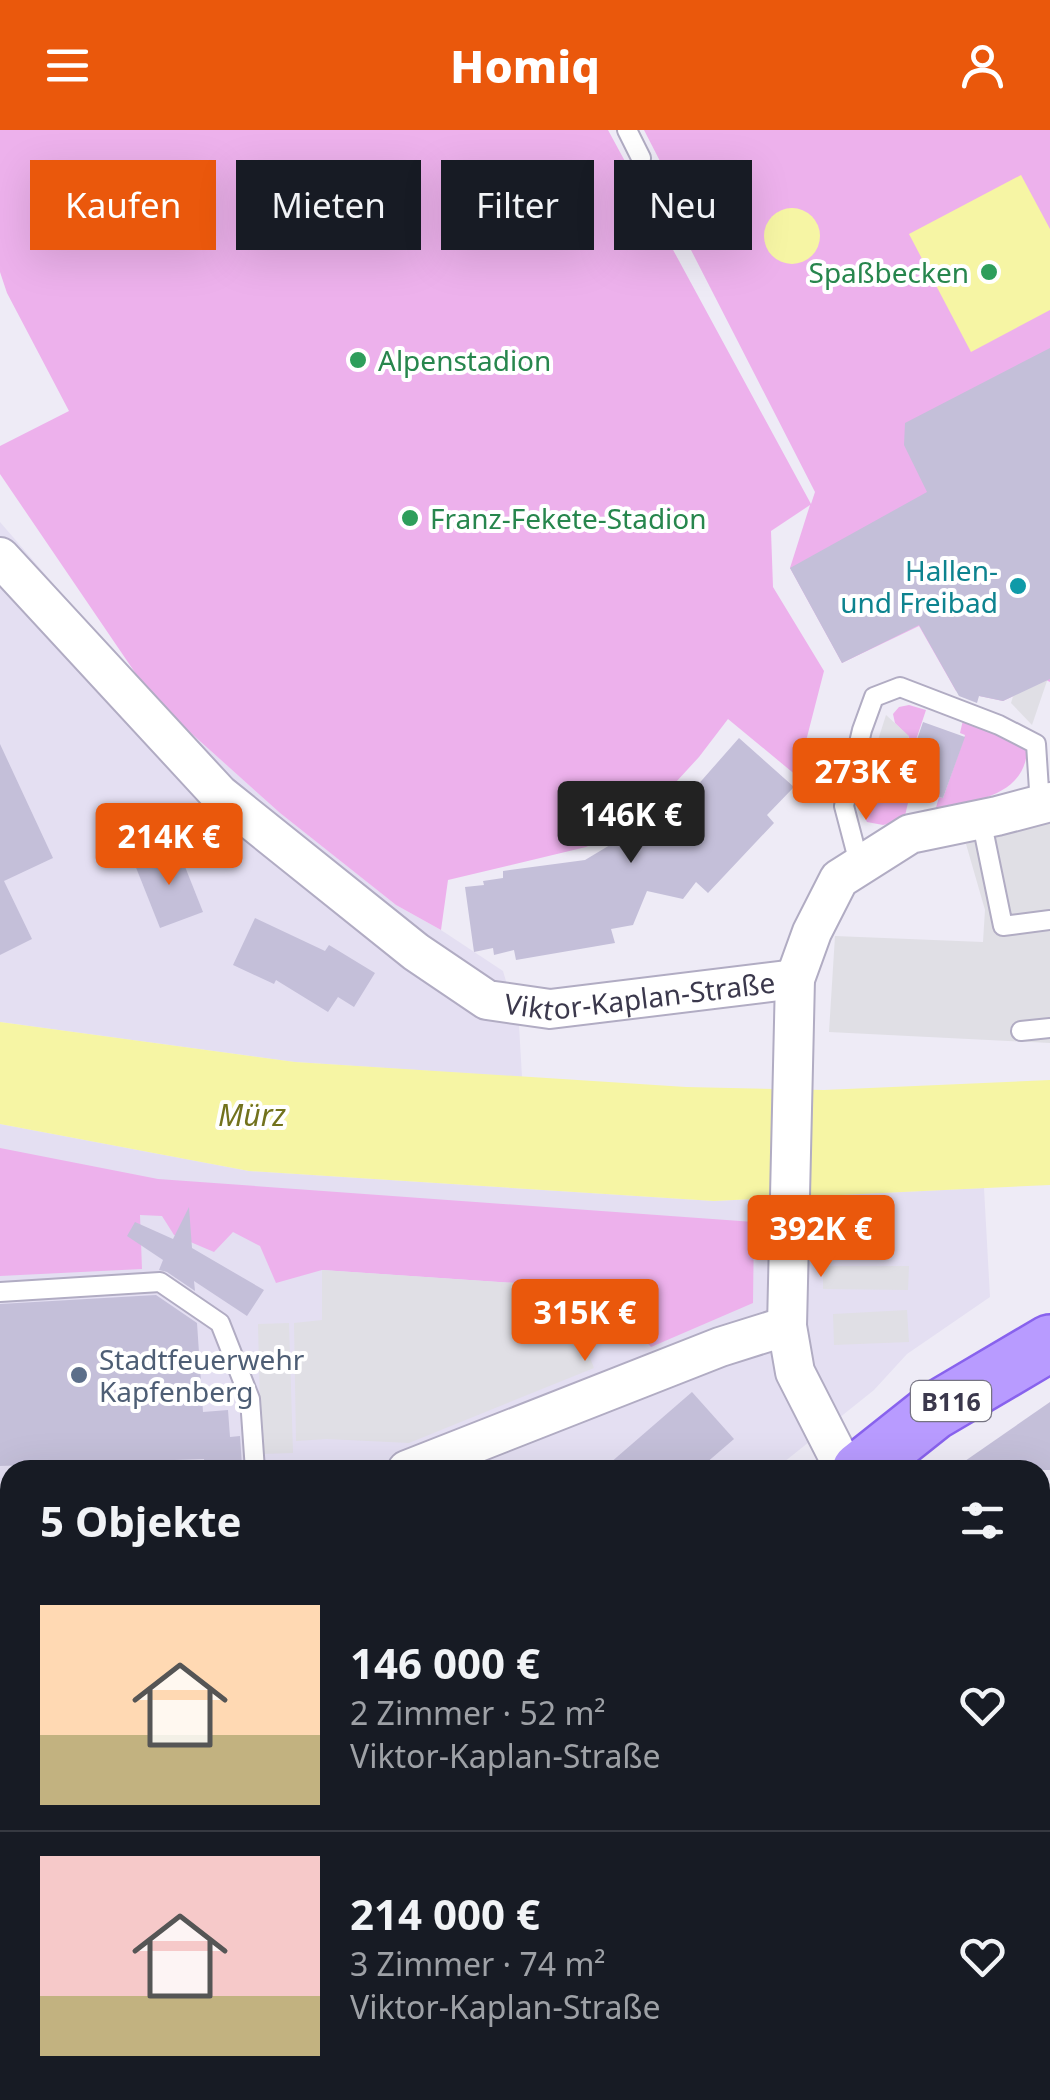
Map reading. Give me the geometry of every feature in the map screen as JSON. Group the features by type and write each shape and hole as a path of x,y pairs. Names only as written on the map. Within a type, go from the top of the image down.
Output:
{"main road":[{"name":"B116","path":"873,1460 933,1412 1050,1343"}],"street":[{"name":"Viktor-Kaplan-Straße","path":"0,556 220,794 416,952 486,1000 550,1009 794,979"},
{"path":"839,1460 795,1372 787,1326 794,979 812,932 840,879 910,834 1045,803"},
{"path":"433,1460 720,1347 787,1326"}],"lane":[{"path":"627,130 641,158"},
{"path":"860,867 844,806 874,698 900,687 999,725 1036,744 1045,803"},
{"path":"982,819 1003,926 1050,920"},
{"path":"1021,1032 1050,1028"},
{"path":"0,1292 160,1282 220,1322 250,1399 255,1460"}],"shaded area":[{"name":"Franz-Fekete-Stadion","path":"0,130 608,130 624,160 614,160 614,250 673,250 811,504 815,492 691,250 752,250 752,160 659,160 644,130 1050,130 1050,682 1046,680 1003,701 956,691 919,626 842,663 790,568 810,505 771,531 773,587 824,671 797,776 728,719 642,819 586,847 448,880 441,930 396,905 280,813 153,699 0,474 0,446 69,411 7,293 0,272"},
{"path":"0,522 153,699 280,813 396,905 503,971 519,1025 522,1077 295,1062 0,1022"},
{"path":"1032,637 1050,654 1050,672 1032,725 1011,703"},
{"path":"909,705 926,710 901,785 911,790 904,820 883,825 867,822 860,802 863,786 865,781 887,802 909,737 895,723 893,714 899,707"},
{"path":"886,715 909,736 887,803 865,781"},
{"path":"963,720 1013,737 1027,752 1023,767 1016,779 993,795 935,811 965,735 960,733"},
{"path":"1050,822 1050,1043 829,1032 835,936 983,942 985,910 966,844"},
{"path":"0,1124 249,1171 714,1201 984,1188 990,1297 907,1354 874,1390 786,1460 0,1460"},
{"path":"0,1148 158,1179 754,1222 753,1303 651,1347 610,1301 545,1285 322,1270 276,1283 260,1246 233,1232 214,1252 174,1235 162,1216 140,1215 142,1269 0,1276"},
{"path":"823,1266 909,1266 908,1290 823,1289"},
{"path":"322,1270 545,1285 585,1345 594,1368 409,1443 296,1441 294,1323 322,1320"},
{"path":"907,1310 909,1342 834,1345 833,1314"},
{"path":"289,1323 293,1453 261,1454 258,1324"}],"water":[{"name":"Spaßbecken","path":"1021,175 1050,229 1050,310 971,352 909,234"},
{"path":"792,208 812,216 820,236 812,256 792,264 772,256 764,236 772,216"},
{"name":"Mürz","path":"0,1022 295,1062 686,1087 824,1090 1050,1080 1050,1185 714,1201 249,1171 0,1124"}],"building":[{"path":"1050,348 1050,679 1003,701 979,696 977,703 959,696 919,625 842,663 790,568 927,492 904,445 905,423"},
{"path":"923,722 965,737 943,798 901,786"},
{"path":"739,738 794,787 767,815 774,823 708,893 696,882 683,899 647,891 633,925 611,929 615,943 516,960 514,950 494,955 493,948 474,952 465,887 503,878 503,871 585,860 635,830 642,834 678,789 688,796"},
{"path":"0,744 53,858 4,881 32,939 0,955"},
{"path":"178,849 203,912 160,928 135,865"},
{"path":"255,918 325,951 329,945 375,973 354,1007 338,997 328,1012 276,980 274,984 233,965"},
{"path":"189,1207 192,1248 264,1290 247,1316 194,1281 195,1291 159,1270 163,1260 127,1236 135,1222 173,1239"},
{"path":"156,1295 197,1323 203,1412 228,1410 230,1437 240,1436 242,1460 0,1460 0,1304"},
{"path":"692,1392 734,1439 710,1460 614,1460"},
{"path":"1050,1402 1050,1460 966,1460"}],"place":[{"name":"Spaßbecken","path":"989,272"},
{"name":"Alpenstadion","path":"358,360"},
{"name":"Franz-Fekete-Stadion","path":"410,518"},
{"name":"Hallen- und Freibad","path":"1018,586"},
{"name":"Stadtfeuerwehr Kapfenberg","path":"79,1375"}]}
